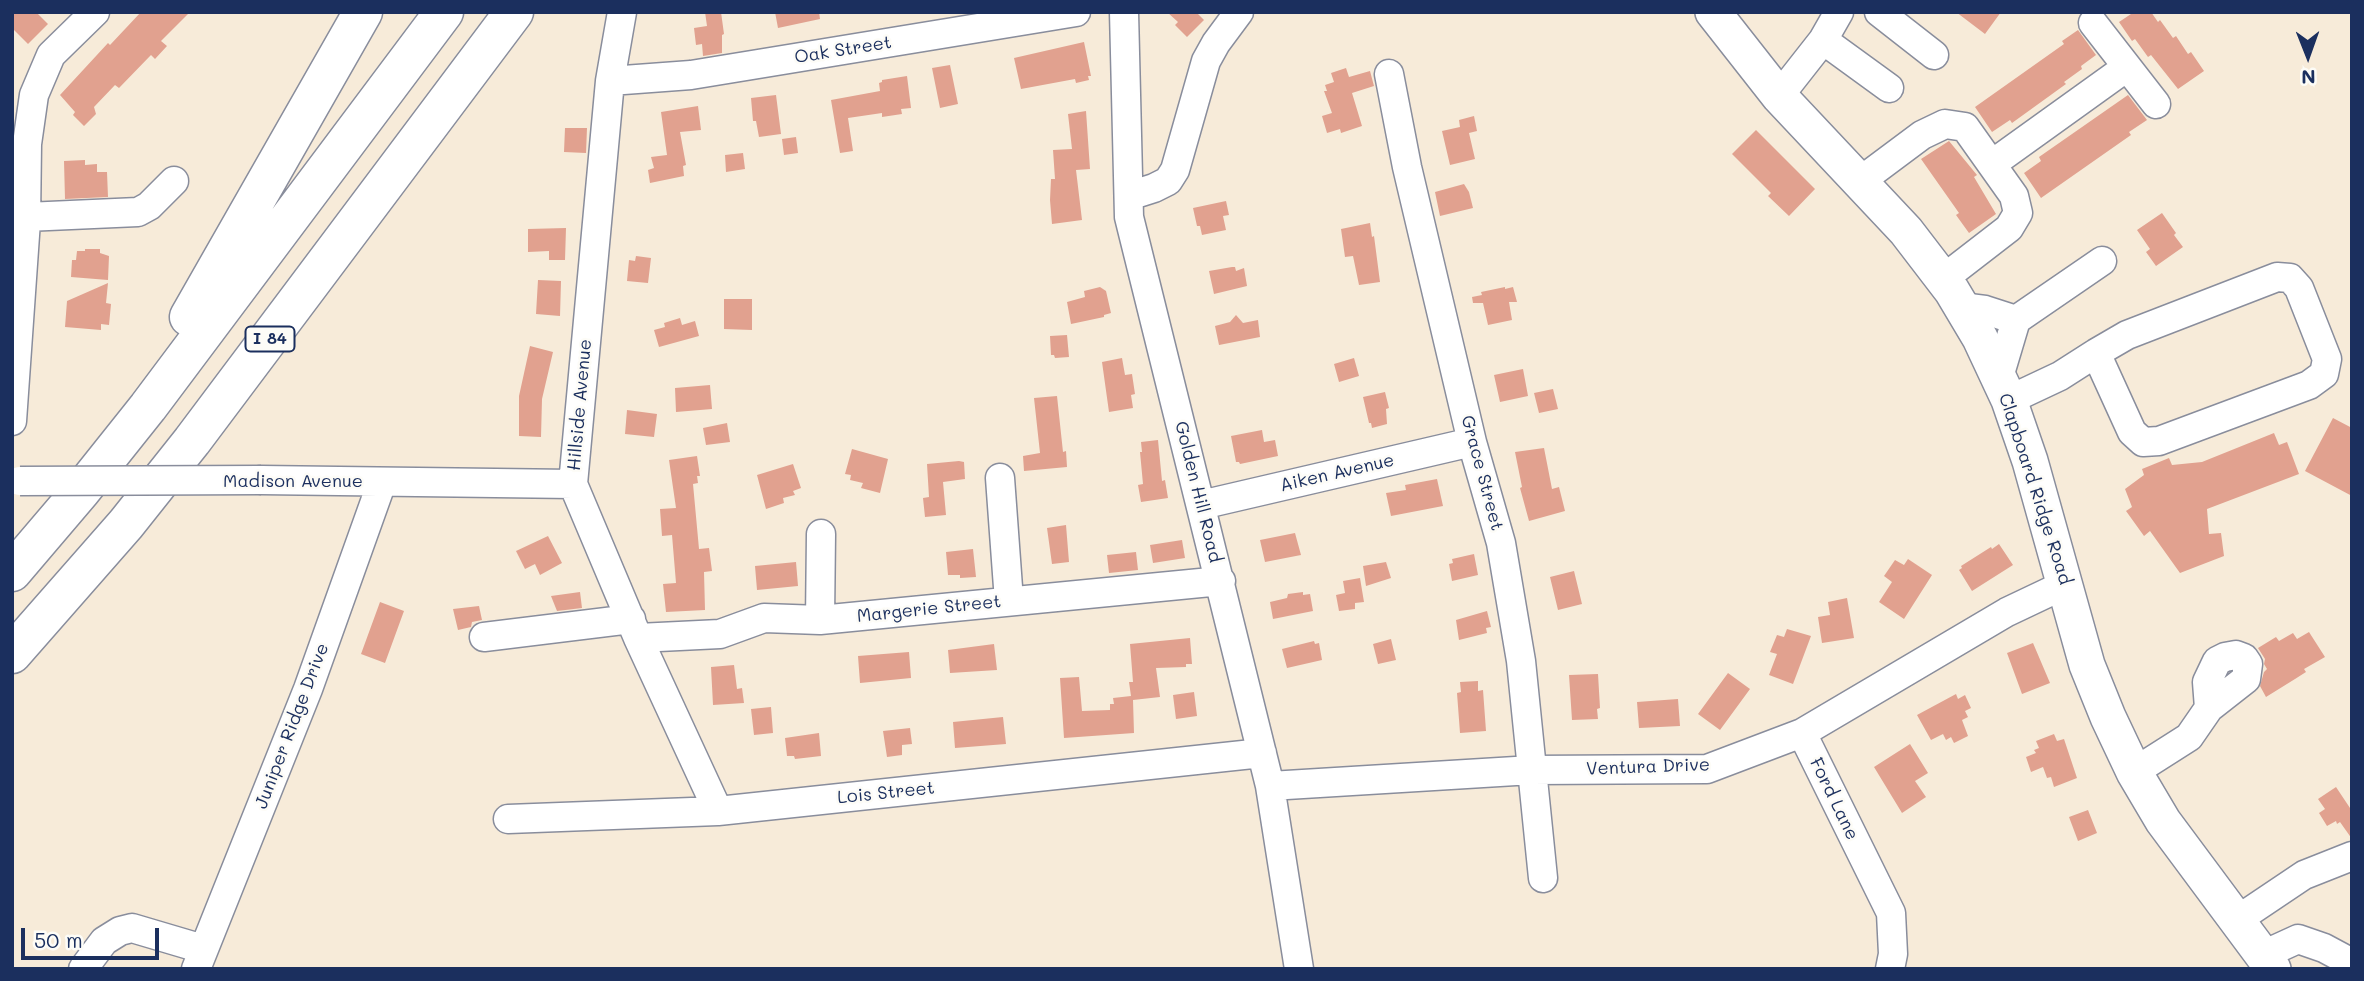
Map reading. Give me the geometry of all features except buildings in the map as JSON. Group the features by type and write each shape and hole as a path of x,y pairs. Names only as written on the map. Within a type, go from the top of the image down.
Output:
{"highway":[{"path":"12,572 195,308 363,12"},
{"path":"12,572 148,407 444,12"},
{"name":"I 84","path":"12,654 126,524 192,441 514,12"}],"main road":[{"name":"Clapboard Ridge Road","path":"1713,12 1779,96 1906,231 1952,293 1980,338 2004,389 2030,461 2087,664 2108,717 2134,772 2163,821 2268,962"}],"street":[{"path":"12,421 21,221 34,94 51,55 95,12"},
{"name":"Hillside Avenue","path":"622,12 610,80 573,484 718,811"},
{"name":"Oak Street","path":"610,80 691,75 1076,12"},
{"name":"Golden Hill Road","path":"1124,12 1129,216 1270,786 1299,969"},
{"path":"1129,196 1168,181 1175,170 1206,61 1239,12"},
{"path":"1779,96 1823,40 1839,12"},
{"path":"1879,12 1934,55"},
{"path":"2093,23 2156,104"},
{"path":"1823,40 1889,88"},
{"path":"1992,164 2127,68"},
{"name":"Grace Street","path":"1389,74 1407,167 1505,569 1521,661 1543,878"},
{"path":"1858,182 1922,135 1945,124 1965,127 2014,196 2018,213 2009,228 1952,293 1985,310 2016,320"},
{"path":"21,221 138,212 149,206 174,181"},
{"path":"2096,353 2132,432 2143,442 2159,440 2309,385 2324,374 2327,359 2298,288 2290,278 2277,277 2127,335 2096,353 2060,376 2004,389 2016,320 2102,261"},
{"name":"Aiken Avenue","path":"1201,505 1472,442"},
{"path":"1000,478 1009,601"},
{"name":"Madison Avenue","path":"16,481 261,480 573,484"},
{"name":"Juniper Ridge Drive","path":"199,959 308,689 382,482"},
{"path":"820,620 821,534"},
{"name":"Margerie Street","path":"484,637 635,628 720,634 764,618 820,620 1221,581"},
{"name":"Ventura Drive","path":"1270,786 1532,770 1707,769 1802,733 2007,611 2066,584"},
{"path":"2134,772 2189,737 2204,719 2209,708"},
{"name":"Ford Lane","path":"1802,733 1891,913 1893,954 1890,969"},
{"name":"Lois Street","path":"508,820 718,811 1262,753"},
{"path":"2237,920 2304,876 2352,856"},
{"path":"83,969 104,941 120,931 132,928 199,959"},
{"path":"2268,962 2298,939 2324,948 2352,963"}]}
